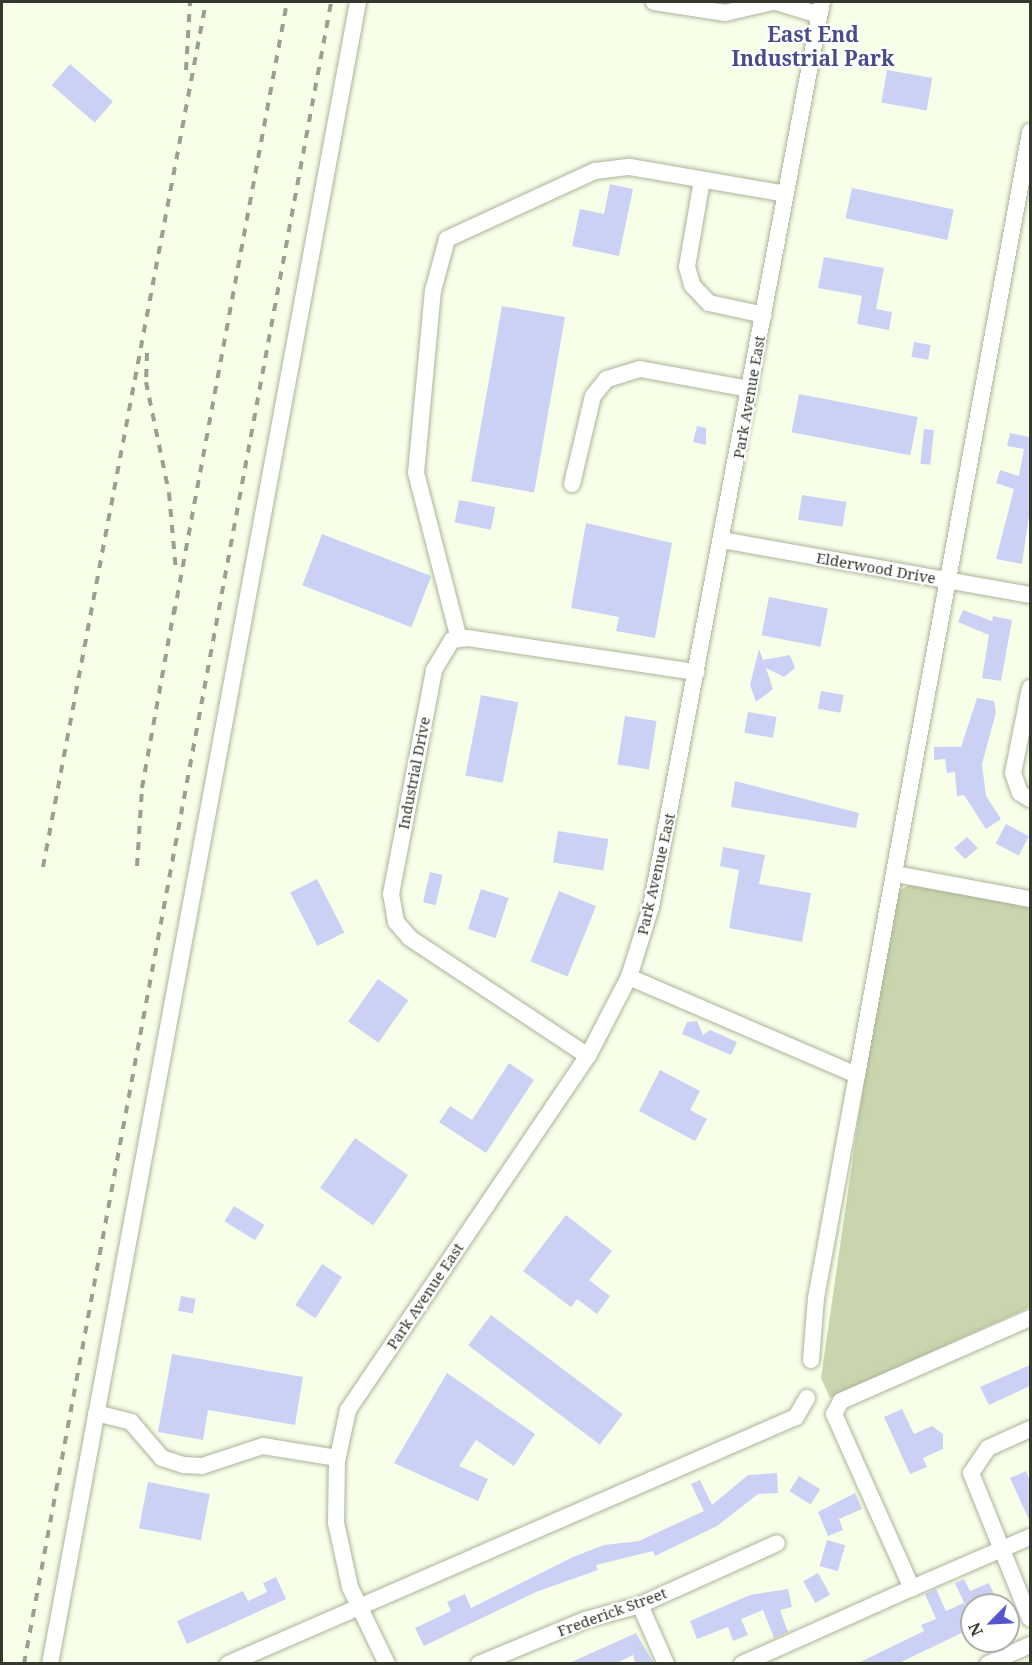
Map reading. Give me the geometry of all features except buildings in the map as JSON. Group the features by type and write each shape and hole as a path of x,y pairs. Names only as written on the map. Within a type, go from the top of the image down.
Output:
{"street":[{"path":"50,1664 358,2"},
{"path":"654,2 725,14 741,5 775,2 820,8"},
{"name":"Park Avenue East","path":"387,1664 359,1606 336,1523 337,1458 348,1410 588,1056 629,977 651,907 722,540 820,8"},
{"path":"811,1360 816,1299 1029,153 1030,132"},
{"path":"696,672 459,639 416,473 433,291 447,238 595,171 630,167 786,194"},
{"path":"702,180 687,267 692,285 709,303 764,315"},
{"path":"572,484 594,396 607,379 640,369 750,389"},
{"name":"Elderwood Drive","path":"722,540 1030,595"},
{"name":"Industrial Drive","path":"459,639 452,640 435,670 391,894 396,922 410,938 588,1056"},
{"path":"1030,695 1013,773 1020,793 1030,799"},
{"path":"896,874 1030,899"},
{"path":"629,977 857,1075"},
{"path":"912,1588 835,1420 837,1405 1030,1318"},
{"path":"228,1664 796,1417 807,1398"},
{"path":"96,1413 131,1422 162,1458 184,1465 202,1466 262,1446 337,1458"},
{"path":"1030,1429 988,1448 971,1473 1030,1619"},
{"path":"742,1664 1030,1537"},
{"name":"Frederick Street","path":"479,1664 585,1620 640,1605 777,1543"},
{"path":"640,1605 666,1664"},
{"path":"988,1664 1030,1645"}],"green space":[{"path":"912,884 1030,905 1030,1307 830,1398 821,1378 865,1073 898,891"}],"railway":[{"path":"186,70 190,2"},
{"path":"43,867 206,2"},
{"path":"174,614 287,2"},
{"path":"24,1664 331,2"},
{"path":"147,353 146,382 169,493 176,572"},
{"path":"137,866 142,788 175,605"}],"district":[{"name":"East End Industrial Park","path":"813,46"}]}
